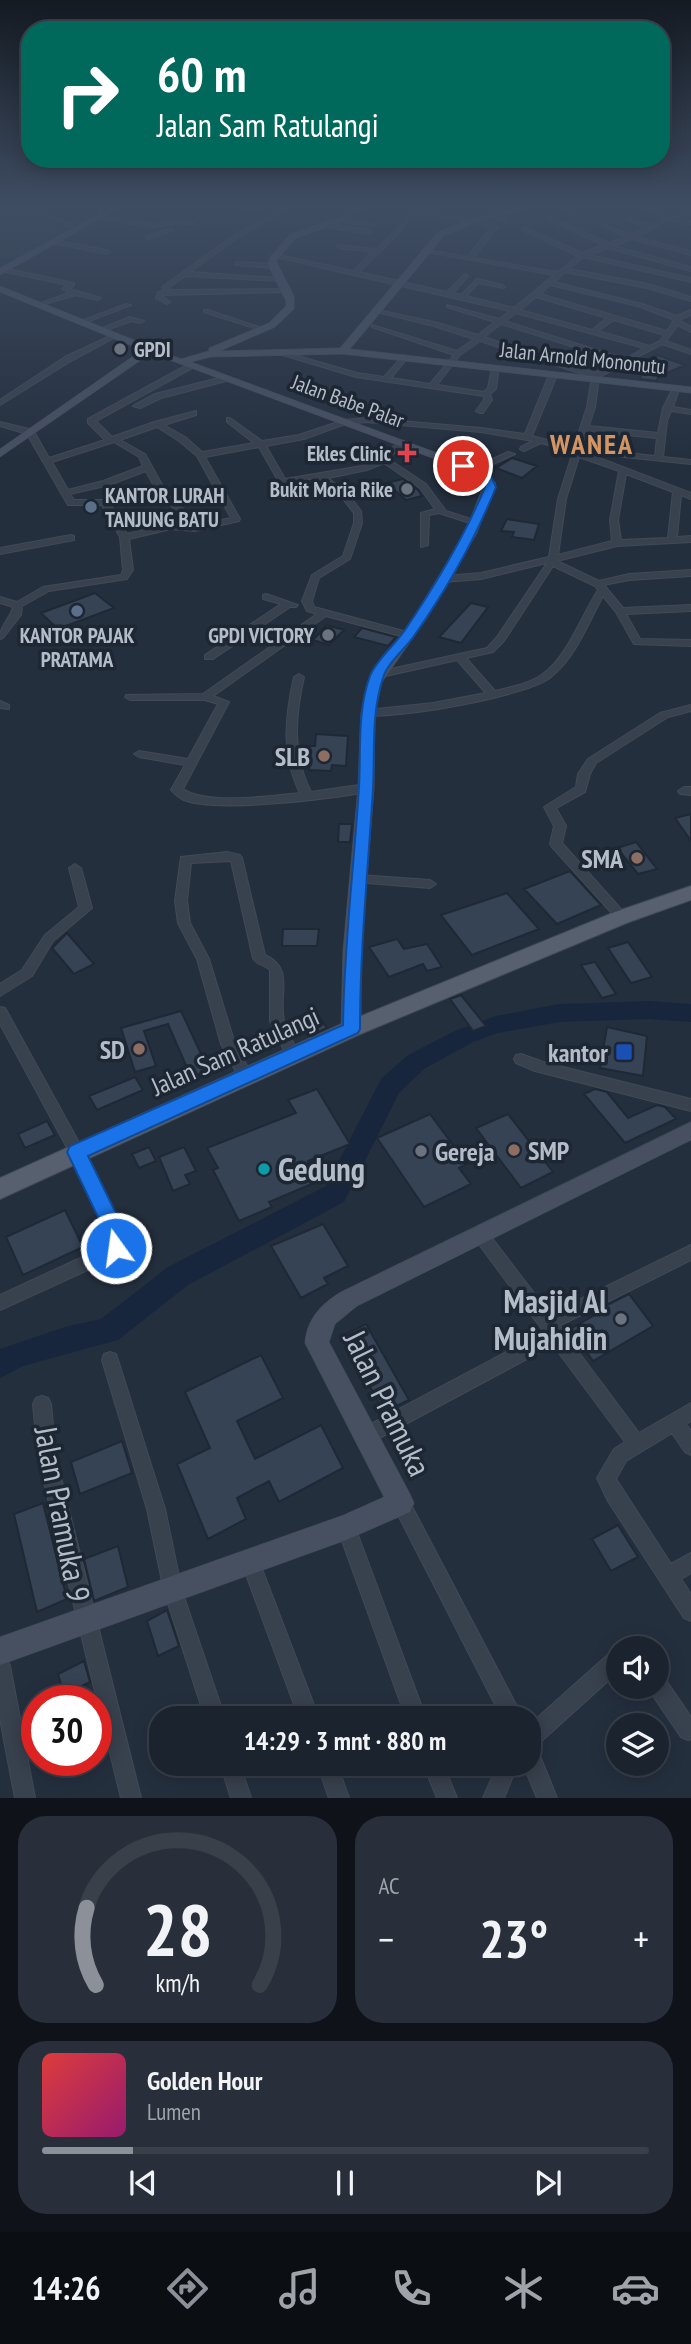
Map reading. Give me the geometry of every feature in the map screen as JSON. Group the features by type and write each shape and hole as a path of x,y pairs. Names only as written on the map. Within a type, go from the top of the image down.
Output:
{"main road":[{"name":"Jalan Sam Ratulangi","path":"0,1189 351,1029 622,917 691,893"}],"street":[{"name":"Jalan Babe Palar","path":"5,291 223,379 473,470"},
{"path":"69,291 98,298"},
{"path":"167,302 158,297 160,293 286,291 292,300 291,307 282,318 262,330 201,355"},
{"path":"343,351 393,291"},
{"path":"443,291 650,348"},
{"path":"464,295 468,291"},
{"path":"435,384 449,362 458,354 540,291"},
{"path":"582,291 640,305 676,320 691,330"},
{"path":"664,291 691,299"},
{"path":"40,305 73,293"},
{"path":"535,295 670,334"},
{"path":"82,322 128,305"},
{"path":"449,306 622,360"},
{"path":"375,310 480,338 597,377"},
{"path":"206,311 262,330"},
{"path":"377,675 460,658 493,648 553,561 562,499 597,377 622,360 662,342 670,334 676,320 691,312"},
{"path":"593,332 612,318"},
{"path":"101,330 132,319 141,321"},
{"path":"374,326 458,354"},
{"path":"0,403 68,359 114,335"},
{"path":"662,342 691,352"},
{"path":"0,454 149,350"},
{"name":"Jalan Arnold Mononutu","path":"185,364 201,355 343,351 687,389"},
{"path":"276,352 346,373 435,384 487,394"},
{"path":"386,379 404,357"},
{"path":"185,364 91,421 112,440 139,454 157,484 195,528"},
{"path":"487,394 492,389 496,368"},
{"path":"528,437 553,375"},
{"path":"137,406 158,396 223,379"},
{"path":"659,458 667,408 687,389"},
{"path":"480,411 488,400 487,394"},
{"path":"667,408 691,412"},
{"path":"48,461 193,413"},
{"path":"230,420 262,445 282,482 364,468 384,460"},
{"path":"200,455 306,436 344,422 398,422 540,440 691,496"},
{"path":"0,424 30,432 73,504 105,502 124,537 128,570 124,577 40,591 18,605 16,615 0,636"},
{"path":"124,537 171,526 195,528 233,521 236,517 217,490 200,455 182,439 157,424"},
{"path":"584,428 661,436"},
{"path":"524,450 540,440"},
{"path":"404,444 381,457 423,486 441,510 449,516 476,522"},
{"path":"575,451 691,461"},
{"path":"473,470 511,454"},
{"path":"65,493 106,483 149,467"},
{"path":"351,1029 352,951 366,788 368,713 377,675 408,635 476,522 490,487 487,478 473,470"},
{"path":"617,543 614,520 623,470"},
{"path":"310,609 307,601 315,577 347,557 358,523 356,510 346,497 319,477"},
{"path":"672,539 677,491"},
{"path":"424,545 425,513 441,510"},
{"path":"0,551 71,538"},
{"path":"444,579 481,576 553,561 617,543 691,539"},
{"path":"553,561 601,587 620,611 637,642 691,643"},
{"path":"368,713 403,713 492,694 546,677 601,587 640,576 691,573"},
{"path":"266,597 408,635"},
{"path":"0,600 18,605"},
{"path":"209,657 288,604"},
{"path":"620,611 691,608"},
{"path":"205,697 323,614"},
{"path":"460,658 492,694"},
{"path":"299,677 293,711 291,755 307,795"},
{"path":"130,697 205,697 224,704 177,790 187,798 220,801 366,788"},
{"path":"622,917 556,844 561,836 561,828 550,807 581,789 584,774 592,761 664,715 691,708"},
{"path":"139,754 191,763"},
{"path":"246,1077 228,1044 203,959 184,923 181,901 185,860 227,856 236,858 260,958 272,964 276,970 277,1021 294,1057"},
{"path":"0,991 27,973 49,938 86,908 75,868"},
{"path":"359,879 430,884"},
{"path":"0,1012 77,1152 117,1236 118,1245 0,1303"},
{"path":"522,1059 541,1067 691,1105"},
{"name":"Jalan Pramuka","path":"0,1651 173,1591 346,1527 401,1503 317,1343 319,1327 329,1314 349,1299 691,1130"},
{"path":"480,1234 638,1444"},
{"path":"364,1437 691,1252"},
{"path":"110,1360 156,1509 173,1591 211,1706"},
{"name":"Jalan Pramuka 9","path":"42,1404 47,1458 85,1623"},
{"path":"691,1412 620,1455 606,1478 614,1495 691,1611"},
{"path":"674,1421 691,1446"},
{"path":"401,1503 507,1706"},
{"path":"346,1527 412,1706"},
{"path":"250,1561 304,1706"},
{"path":"668,1577 691,1562"},
{"path":"85,1623 131,1798"},
{"path":"0,1666 25,1798"},
{"path":"541,1728 606,1670"},
{"path":"667,1699 688,1730"},
{"path":"234,1776 241,1798"},
{"path":"331,1776 339,1798"},
{"path":"438,1776 447,1798"},
{"path":"493,1798 503,1776"},
{"path":"538,1776 547,1798"}],"building":[{"path":"657,355 685,365 658,377 657,381 640,379 642,373 628,368"},
{"path":"512,458 537,466 522,478 496,468"},
{"name":"Bukit Moria Rike","path":"403,479 422,496 406,500 386,483"},
{"path":"507,519 539,524 534,540 512,537 514,532 501,531"},
{"name":"KANTOR PAJAK PRATAMA","path":"95,593 114,608 58,629 41,613"},
{"path":"471,603 488,607 461,643 439,637"},
{"name":"GPDI VICTORY","path":"327,625 344,630 329,645 313,640"},
{"path":"362,628 396,637 388,646 354,637"},
{"name":"SLB","path":"316,734 348,736 346,766 332,765 331,771 309,770 310,764 303,764 302,746 315,746"},
{"path":"691,814 691,841 675,818"},
{"path":"339,824 352,824 350,842 338,842"},
{"name":"SMA","path":"636,842 657,869 638,874 617,848"},
{"path":"570,871 601,905 557,924 524,889"},
{"path":"507,893 539,929 472,955 441,915"},
{"path":"283,929 319,929 317,946 282,946"},
{"name":"SD","path":"67,933 94,964 74,974 52,948"},
{"path":"397,939 404,949 427,944 442,967 427,971 423,964 389,977 369,947"},
{"path":"628,942 652,977 631,983 608,948"},
{"path":"595,962 616,994 602,998 581,965"},
{"path":"461,995 486,1026 473,1031 450,999"},
{"path":"314,1010 327,1028 312,1035 300,1016"},
{"path":"181,1011 209,1071 191,1077 168,1024 144,1031 156,1066 135,1072 121,1028"},
{"name":"kantor","path":"607,1027 647,1036 643,1076 600,1068"},
{"path":"135,1077 143,1090 97,1110 89,1096"},
{"name":"Gedung","path":"317,1089 350,1144 308,1161 319,1181 269,1202 272,1207 239,1221 213,1170 218,1168 207,1148 296,1113 288,1100"},
{"path":"595,1089 607,1092 628,1118 657,1105 665,1107 676,1119 625,1143 584,1094"},
{"name":"Gereja","path":"430,1114 467,1164 459,1168 471,1184 424,1207 377,1138"},
{"name":"SMP","path":"508,1114 553,1172 521,1188 476,1128"},
{"path":"47,1121 55,1135 25,1148 18,1134"},
{"path":"149,1147 156,1161 139,1168 132,1154"},
{"path":"184,1147 196,1171 185,1175 190,1184 173,1191 159,1157"},
{"path":"65,1210 83,1247 23,1275 6,1237"},
{"path":"323,1224 348,1266 324,1278 328,1284 301,1298 271,1246"},
{"name":"Masjid Al Mujahidin","path":"629,1294 653,1326 593,1361 570,1329 593,1316 591,1313"},
{"path":"366,1324 409,1400 384,1412 342,1336"},
{"path":"261,1355 283,1398 237,1421 255,1459 321,1425 343,1468 279,1502 269,1481 237,1498 246,1519 208,1539 177,1464 210,1448 185,1392"},
{"path":"122,1441 132,1473 80,1494 71,1462"},
{"path":"43,1503 67,1599 37,1612 14,1514"},
{"path":"618,1525 638,1557 611,1571 592,1539"},
{"path":"118,1546 128,1587 94,1601 84,1559"},
{"path":"167,1610 179,1646 158,1656 147,1621"},
{"path":"84,1661 90,1682 84,1685 61,1685 58,1674"}],"waterway":[{"path":"0,1364 16,1355 68,1339 108,1331 178,1276 335,1194 390,1086 416,1062 465,1036 496,1025 559,1013 649,1010 691,1013"}],"place":[{"name":"GPDI","path":"120,349"},
{"name":"Ekles Clinic","path":"407,453"},
{"name":"Bukit Moria Rike","path":"407,489"},
{"name":"KANTOR LURAH TANJUNG BATU","path":"91,507"},
{"name":"KANTOR PAJAK PRATAMA","path":"77,611"},
{"name":"GPDI VICTORY","path":"328,635"},
{"name":"SLB","path":"324,756"},
{"name":"SMA","path":"637,858"},
{"name":"SD","path":"139,1049"},
{"name":"kantor","path":"624,1052"},
{"name":"SMP","path":"514,1150"},
{"name":"Gereja","path":"421,1151"},
{"name":"Gedung","path":"264,1169"},
{"name":"Masjid Al Mujahidin","path":"621,1319"}],"district":[{"name":"WANEA","path":"592,443"}],"route":[{"path":"116,1248 119,1241 117,1236 77,1152 294,1057 351,1029 352,951 366,788 368,713 377,675 420,618 444,579 471,533 490,487 487,478 463,466"}]}
